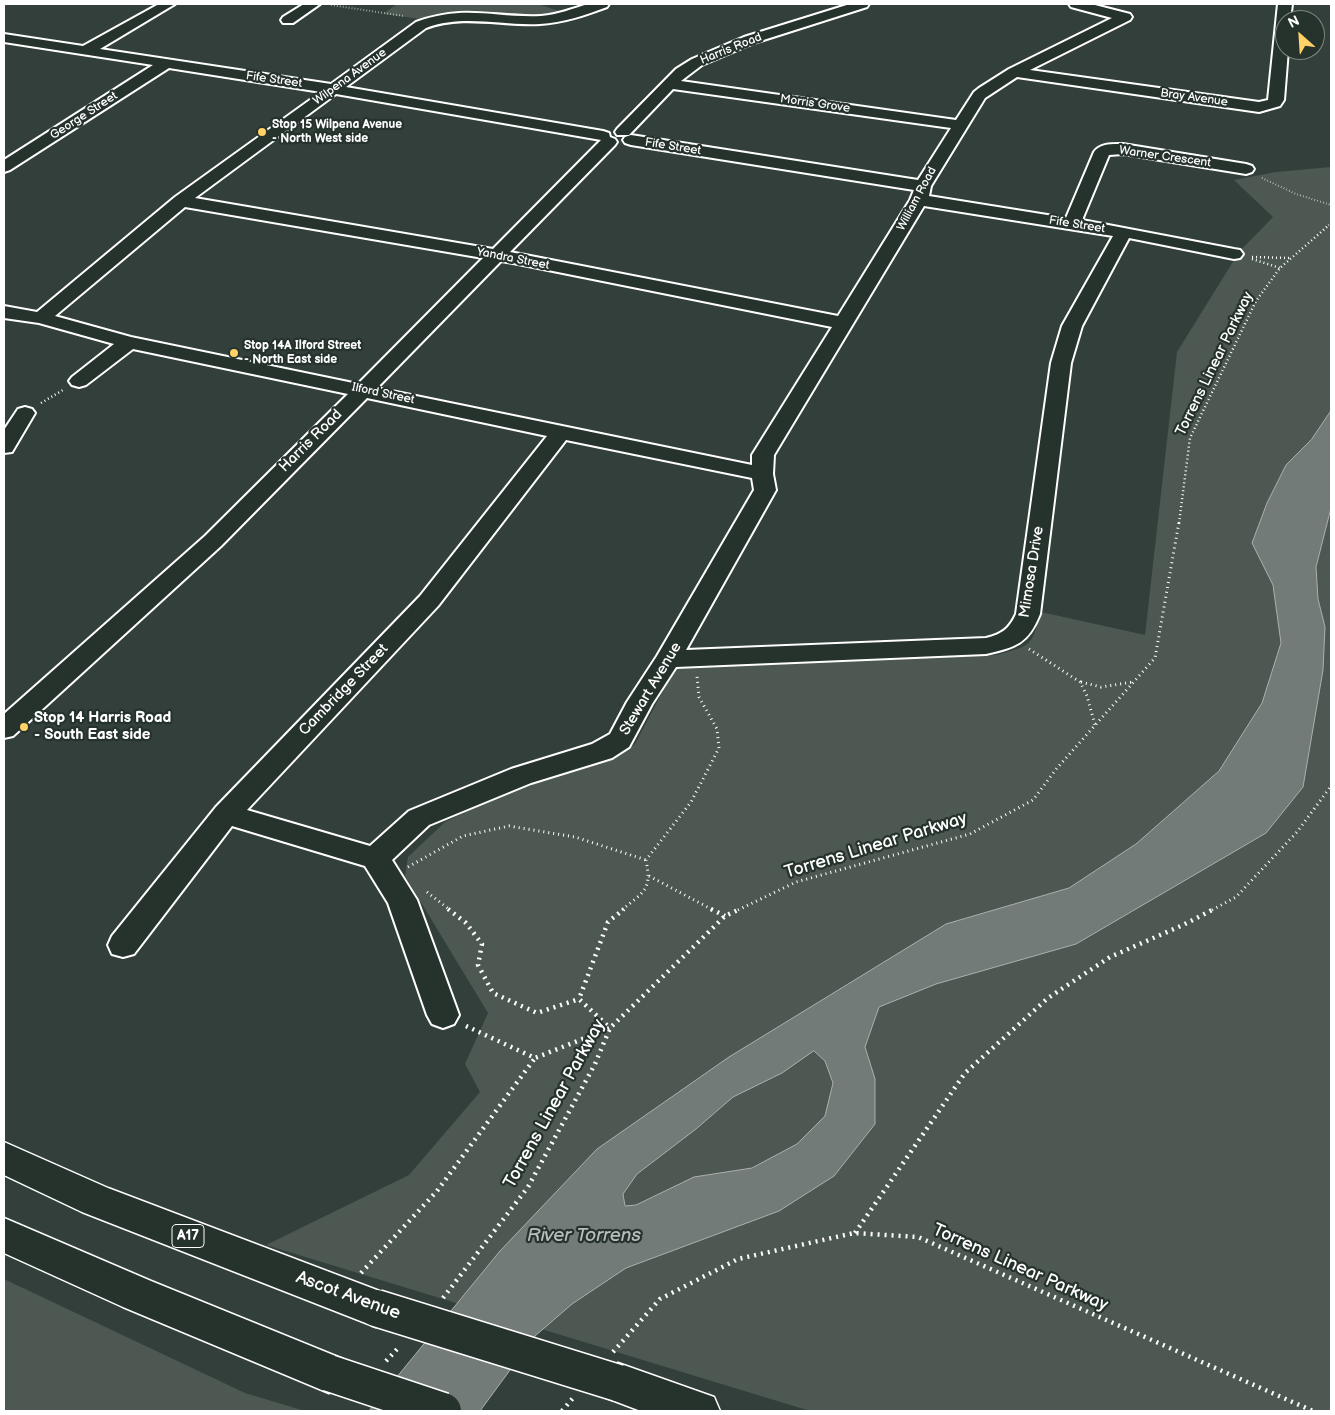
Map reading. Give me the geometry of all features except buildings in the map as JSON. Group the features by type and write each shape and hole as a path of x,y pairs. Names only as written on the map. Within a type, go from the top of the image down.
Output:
{"highway":[{"name":"Ascot Avenue","path":"4,1158 95,1200 376,1308 616,1367 700,1411"},
{"path":"4,1235 215,1327 329,1373 442,1411"}],"street":[{"path":"85,51 168,4"},
{"path":"288,20 313,4"},
{"name":"Wilpena Avenue","path":"41,318 182,201 411,32 431,21 472,15 528,20 552,19 574,14 602,4"},
{"name":"Harris Road","path":"4,729 212,541 496,255 688,67 749,40 812,22 862,4"},
{"name":"William Road","path":"762,474 763,455 978,95 1014,72 1125,17 1076,4"},
{"name":"Bray Avenue","path":"1014,72 1245,105 1269,106 1275,104 1276,100 1285,4"},
{"name":"Fife Street","path":"5,39 333,89 617,137 921,193 1072,224 1124,232 1234,254"},
{"name":"George Street","path":"4,167 165,64"},
{"name":"Morris Grove","path":"670,84 960,125"},
{"name":"Warner Crescent","path":"1072,224 1102,152 1110,149 1123,149 1246,169"},
{"name":"Yandra Street","path":"182,201 496,255 842,323"},
{"name":"Mimosa Drive","path":"668,659 986,646 1011,638 1021,631 1028,614 1061,363 1072,326 1124,232"},
{"name":"Ilford Street","path":"4,312 41,318 129,342 362,389 762,474"},
{"path":"79,381 129,342"},
{"path":"4,447 25,413"},
{"name":"Cambridge Street","path":"124,945 226,814 429,601 560,432"},
{"name":"Stewart Avenue","path":"388,869 419,818 521,776 602,751 620,740 640,702 668,659 765,490 762,474"},
{"path":"226,814 388,869 422,953 443,1015"}],"path":[{"path":"325,4 404,16"},
{"path":"1246,169 1296,194 1331,205"},
{"name":"Torrens Linear Parkway","path":"437,1305 528,1187 596,1064 610,1028 725,916 796,882 970,834 1033,800 1095,725 1155,658 1175,549 1190,438 1256,301 1280,268 1331,223"},
{"path":"1280,268 1244,257 1290,258"},
{"path":"25,413 79,381"},
{"path":"1011,638 1080,682 1102,687 1133,682"},
{"path":"580,1000 591,963 608,922 646,890 649,876 646,860 691,802 719,748 717,729 699,697 696,679 701,658"},
{"path":"1080,682 1087,696 1095,725"},
{"path":"854,1233 965,1073 1048,998 1110,957 1183,925 1236,897 1298,832 1331,786"},
{"path":"388,869 463,836 509,826 575,837 646,860"},
{"path":"388,869 466,922 482,944 478,965 493,993 537,1013 580,1000"},
{"path":"649,876 725,916"},
{"path":"341,1294 437,1191 535,1058 610,1028 580,1000"},
{"path":"443,1015 535,1058"},
{"name":"Torrens Linear Parkway","path":"616,1367 660,1300 738,1259 854,1233 918,1237 1313,1411"},
{"path":"386,1362 405,1341"}],"shaded area":[{"path":"397,4 538,4 565,13 531,17 463,13 421,19 383,14"},
{"path":"1331,167 1331,1411 810,1411 266,1245 409,1175 480,1092 465,1064 488,1013 405,876 408,857 445,822 514,789 619,756 635,744 676,666 997,655 1017,649 1028,643 1035,632 1041,612 1145,635 1177,352 1239,252 1273,217 1234,180 1276,172"},
{"path":"4,1279 245,1393 305,1411 4,1411"}],"water":[{"name":"River Torrens","path":"1331,411 1331,508 1316,567 1318,599 1325,627 1323,670 1303,787 1266,833 1076,944 936,984 879,1007 865,1047 875,1079 875,1124 834,1176 779,1211 626,1268 572,1304 535,1336 480,1411 369,1411 500,1251 597,1149 729,1057 946,924 1069,888 1136,844 1219,771 1262,703 1281,643 1273,585 1252,543 1267,503 1286,465 1311,440","holes":["814,1051 825,1061 833,1083 825,1116 797,1144 752,1168 694,1177 636,1205 625,1206 623,1194 637,1174 696,1129 733,1097 782,1073"]}],"place":[{"name":"Stop 15 Wilpena Avenue - North West side","path":"262,132"},
{"name":"Stop 14A Ilford Street - North East side","path":"234,353"},
{"name":"Stop 14 Harris Road - South East side","path":"24,727"}]}
